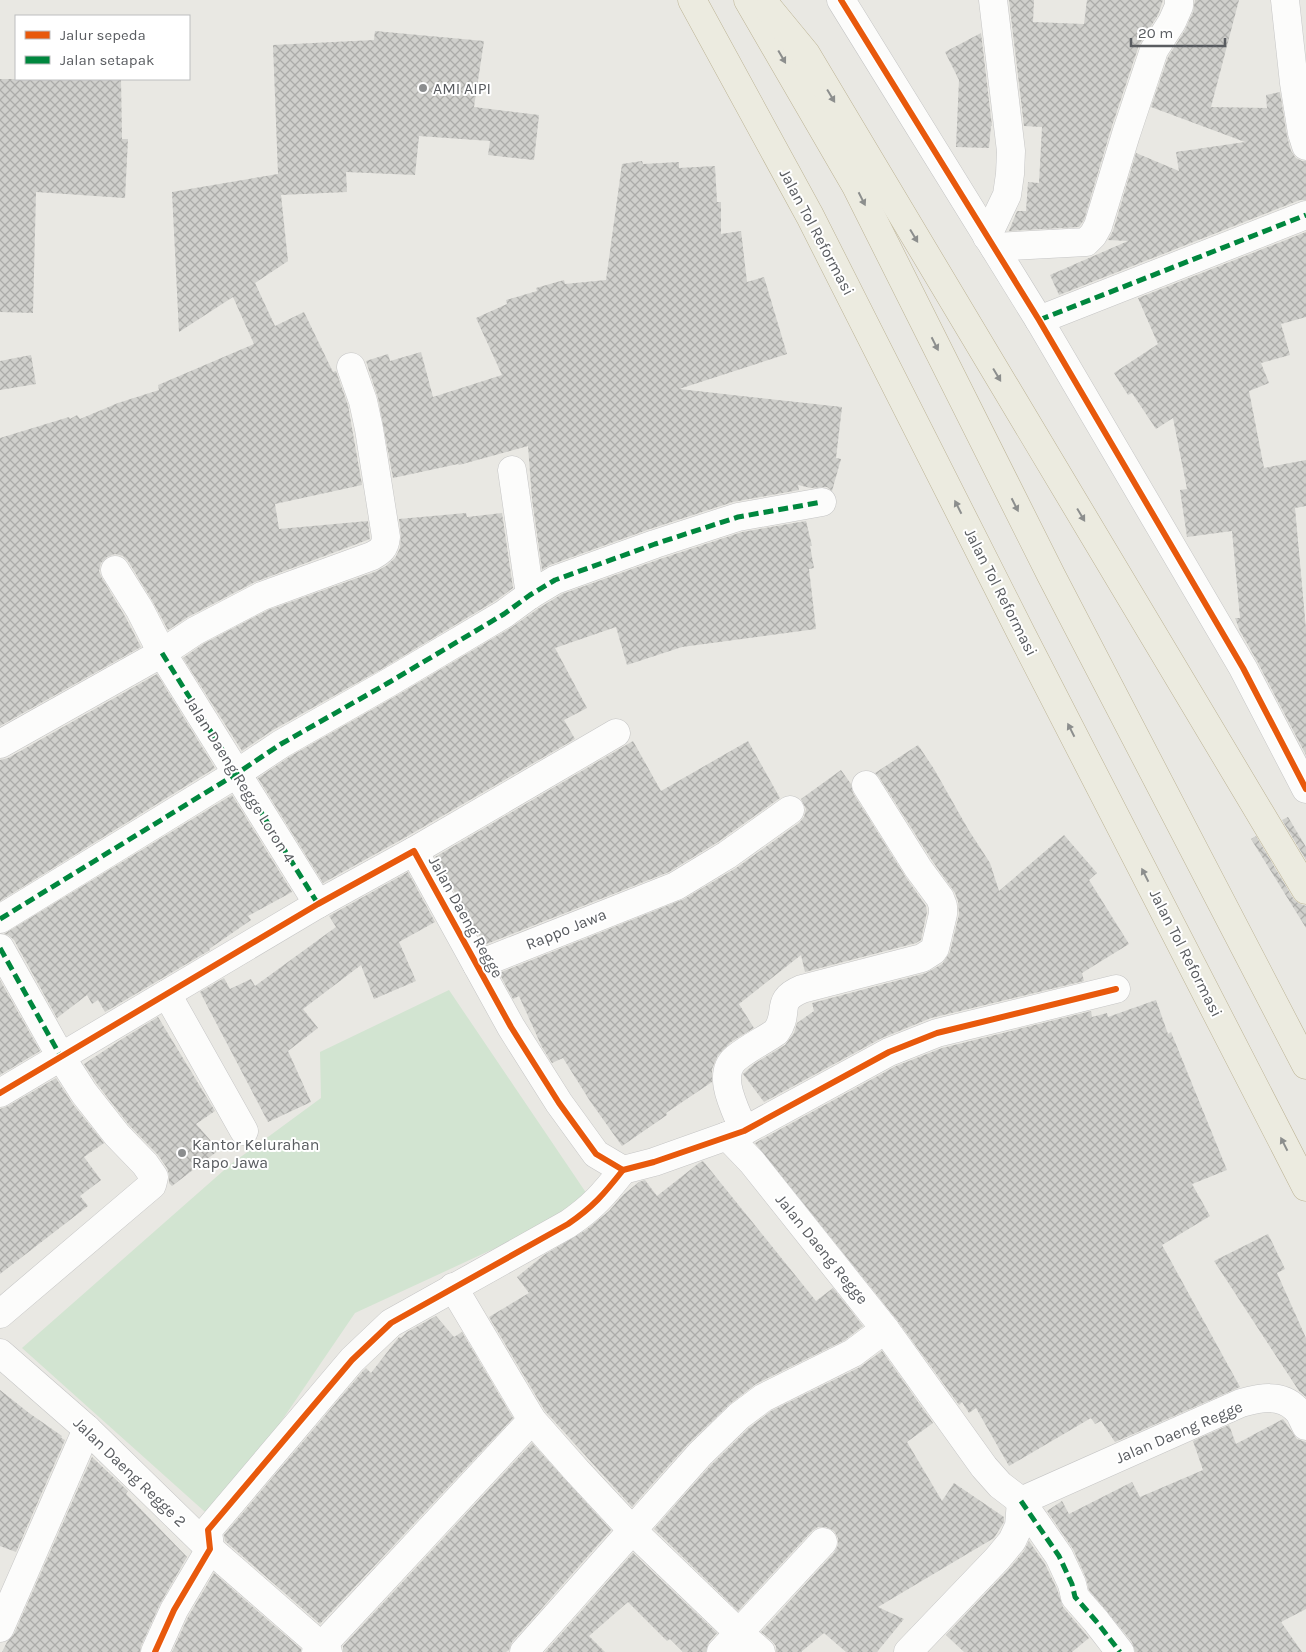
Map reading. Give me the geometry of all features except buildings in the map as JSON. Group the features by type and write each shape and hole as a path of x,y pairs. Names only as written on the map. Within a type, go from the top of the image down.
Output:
{"highway":[{"name":"Jalan Tol Reformasi","path":"692,0 810,216 1021,633 1306,1187"},
{"path":"748,0 856,186 1051,575 1306,1066"},
{"path":"762,0 806,54 1306,890"}],"street":[{"path":"841,0 1040,320 1228,642 1306,789"},
{"path":"990,242 1007,196 1011,151 993,0"},
{"path":"990,242 1086,242 1093,235 1098,226 1154,50 1172,22 1179,6 1179,0"},
{"path":"1285,0 1297,30 1294,83 1302,134 1306,146"},
{"path":"1040,320 1306,215"},
{"path":"0,744 162,653 195,631 248,602 372,556 383,548 386,537 369,429 364,401 351,367"},
{"path":"512,470 530,595"},
{"path":"0,919 236,774 281,744 504,614 555,580 738,517 822,502"},
{"name":"Jalan Daeng Regge Loron 4","path":"115,570 140,610 162,653 318,904"},
{"name":"Jalan Daeng Regge","path":"0,1094 318,904 414,851 616,733"},
{"path":"735,1133 726,1074 735,1058 776,1032 783,1020 784,1003 787,997 793,992 802,989 922,958 935,948 943,914 940,898 918,868 866,785"},
{"name":"Rappo Jawa","path":"477,965 676,886 727,856 790,810"},
{"name":"Jalan Daeng Regge","path":"414,851 510,1027 559,1102 596,1154 623,1170"},
{"path":"0,948 61,1057 84,1093 111,1128 154,1177 152,1185 0,1314"},
{"path":"155,1652 174,1610 210,1549 208,1530 352,1360 391,1323 568,1224 599,1200 623,1170 654,1162 735,1133 889,1052 937,1032 1116,989"},
{"path":"168,994 244,1132"},
{"name":"Jalan Daeng Regge","path":"735,1133 752,1162 885,1329 984,1467 1000,1485 1021,1501 1241,1403 1262,1398 1278,1398 1297,1410 1306,1426"},
{"path":"453,1288 532,1420 730,1642 761,1652"},
{"path":"524,1652 700,1454 739,1416 763,1398 853,1353 885,1329"},
{"name":"Jalan Daeng Regge 2","path":"0,1353 87,1429 210,1549 322,1650"},
{"path":"322,1650 532,1420"},
{"path":"0,1628 87,1429"},
{"path":"908,1652 1012,1541 1019,1526 1021,1501"},
{"path":"1021,1501 1059,1556 1072,1584 1075,1597 1120,1652"},
{"path":"730,1642 823,1542"}],"green space":[{"path":"449,990 593,1203 355,1313 214,1520 22,1348 231,1164 321,1098 320,1052"}],"marked path":[{"path":"1039,320 1306,215"},
{"path":"0,919 236,774 281,744 504,614 555,580 738,517 822,502"},
{"path":"162,653 318,904"},
{"path":"0,948 61,1057"},
{"path":"1021,1501 1059,1556 1072,1584 1075,1597 1120,1652"}],"cycle path":[{"path":"841,0 1039,320 1243,668 1306,789"},
{"path":"0,1093 318,904 414,851 511,1027 559,1103 596,1154 623,1170 654,1162 744,1131 889,1052 937,1033 1116,989"},
{"path":"155,1652 174,1610 210,1549 208,1530 352,1360 391,1323 568,1224 598,1200 623,1170"}],"place":[{"name":"AMI AIPI","path":"423,88"},
{"name":"Kantor Kelurahan Rapo Jawa","path":"182,1153"}]}
